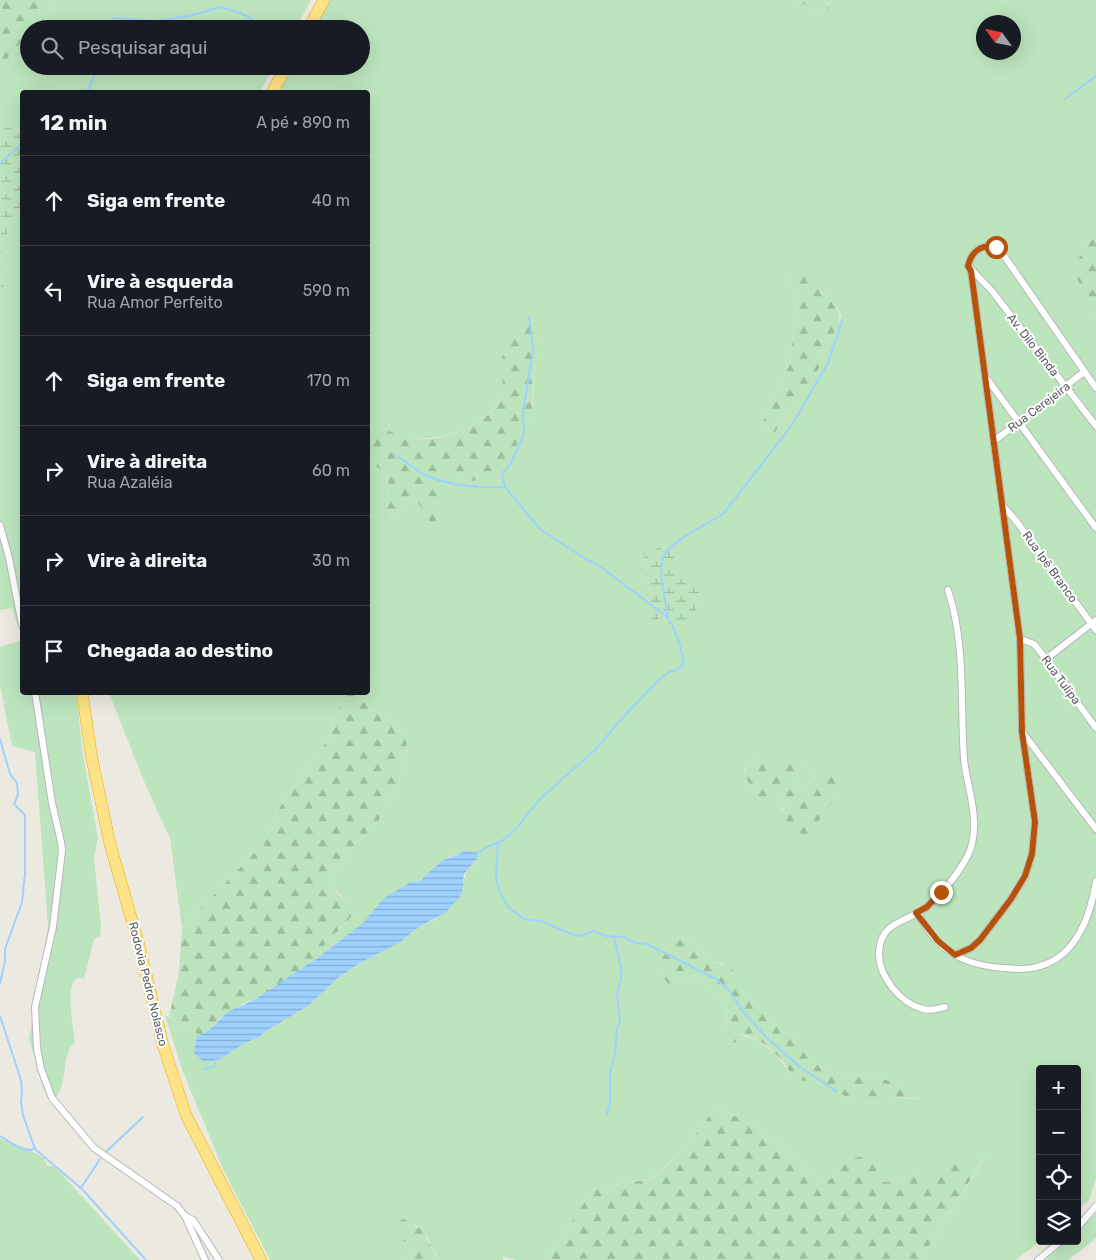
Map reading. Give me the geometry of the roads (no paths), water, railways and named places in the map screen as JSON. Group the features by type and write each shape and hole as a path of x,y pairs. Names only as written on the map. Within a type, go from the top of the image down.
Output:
{"highway":[{"path":"313,20 324,0"},
{"path":"273,90 282,75"},
{"name":"Rodovia Pedro Nolasco","path":"82,695 92,759 110,844 139,945 168,1063 186,1115 261,1260"}],"street":[{"name":"Av. Dilo Binda","path":"1096,388 1000,250 991,246 980,248 971,256 970,268 992,292 1096,426"},
{"path":"955,955 971,948 980,940 1011,899 1025,876 1032,854 1035,822 1022,732 1020,639 987,378 970,268"},
{"name":"Rua Cerejeira","path":"994,441 1084,372"},
{"path":"987,378 1096,528"},
{"name":"Rua Ipê Branco","path":"1003,506 1094,622 1096,630"},
{"path":"0,525 10,558 20,614"},
{"path":"945,1007 935,1009 922,1008 902,998 886,978 879,952 884,933 899,921 927,907 961,868 967,858 973,835 974,824 964,760 961,666 954,608 948,590"},
{"path":"1046,658 1094,622"},
{"name":"Rua Tulipa","path":"1020,639 1034,644 1046,658 1096,728"},
{"path":"35,695 52,803 60,831 62,851 53,927 35,1007 37,1048 41,1070 52,1098 94,1148 177,1206 184,1216 205,1260"},
{"path":"1022,732 1096,829"},
{"path":"916,913 938,941 955,955 966,961 988,967 1016,969 1040,966 1051,962 1070,946 1079,934 1087,916 1096,881"},
{"path":"1081,1223 1096,1206"},
{"path":"184,1216 193,1220 220,1260"},
{"path":"1038,1260 1056,1245"}],"water":[{"path":"466,850 476,851 478,857 464,874 462,893 445,913 419,927 399,943 358,964 337,979 308,1006 220,1059 203,1061 194,1053 197,1036 209,1030 229,1011 254,1000 316,959 363,923 384,898 411,882 420,881 441,861"}],"waterway":[{"path":"164,20 221,7 252,19"},
{"path":"112,20 114,18 144,20"},
{"path":"88,90 95,75"},
{"path":"1065,99 1096,76"},
{"path":"0,163 20,146"},
{"path":"477,853 502,841 516,829 540,799 595,750 660,679 669,672 677,670 684,663 679,642 666,616 598,565 587,560 540,529 505,487 502,473 510,465 522,440 524,430 523,413 533,350 529,317"},
{"path":"668,617 661,569 664,555 684,537 724,513 792,425 828,363 842,321"},
{"path":"394,454 423,474 442,481 472,486 503,487"},
{"path":"0,739 10,774 17,783 18,795 14,804 25,815 25,874 22,902 5,949 5,961 0,984"},
{"path":"498,843 496,879 500,892 508,907 524,919 541,921 576,936 593,931 606,936 623,937 635,943 647,944 716,979 729,990 743,1012 766,1037 800,1067 837,1092"},
{"path":"607,1114 610,1103 610,1074 620,1021 617,994 621,978 621,967 614,937"},
{"path":"0,1016 21,1080 23,1115 35,1149 82,1189 146,1260"},
{"path":"203,1069 214,1066 216,1060"},
{"path":"107,1151 143,1117"},
{"path":"0,1136 21,1149 32,1150 35,1147"},
{"path":"81,1188 100,1159"}]}
